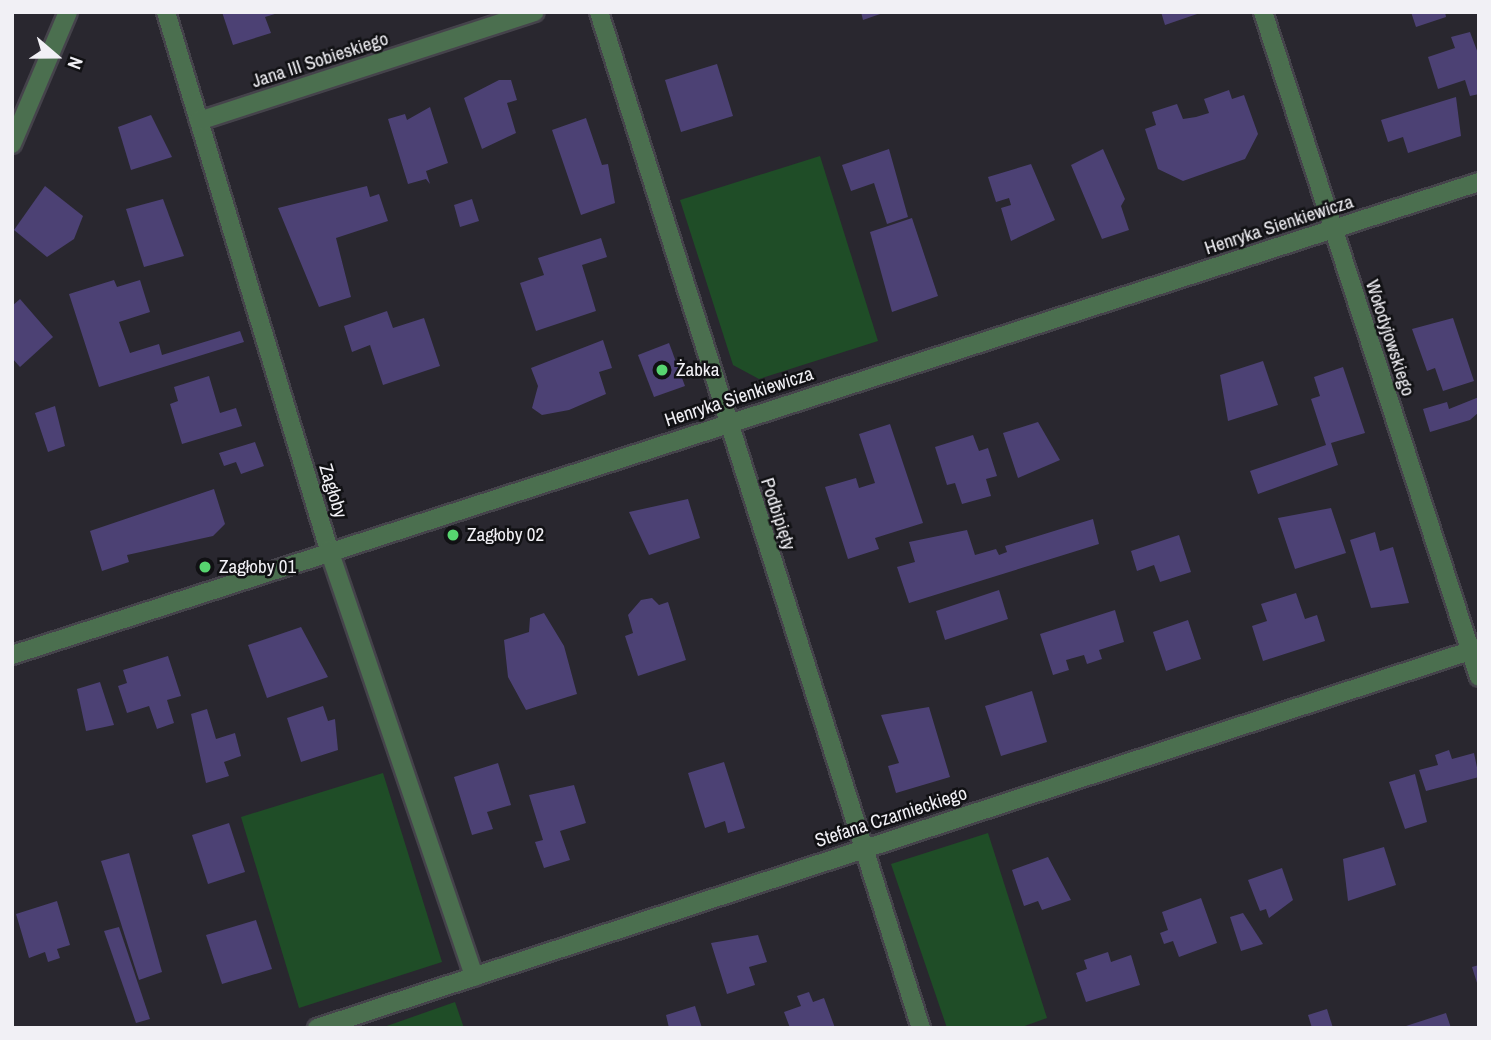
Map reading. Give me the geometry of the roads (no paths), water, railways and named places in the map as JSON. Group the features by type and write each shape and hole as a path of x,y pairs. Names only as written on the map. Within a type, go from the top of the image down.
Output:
{"street":[{"path":"12,144 68,12"},
{"name":"Zagłoby","path":"166,12 329,550 474,976"},
{"name":"Jana III Sobieskiego","path":"199,121 535,12"},
{"name":"Podbipięty","path":"598,12 921,1028"},
{"name":"Wołodyjowskiego","path":"1263,12 1332,229 1474,649 1479,677"},
{"name":"Henryka Sienkiewicza","path":"12,655 329,550 1479,182"},
{"name":"Stefana Czarnieckiego","path":"317,1028 1474,649"}],"place":[{"name":"Żabka","path":"662,370"},
{"name":"Zagłoby 02","path":"453,535"},
{"name":"Zagłoby 01","path":"205,567"}]}
